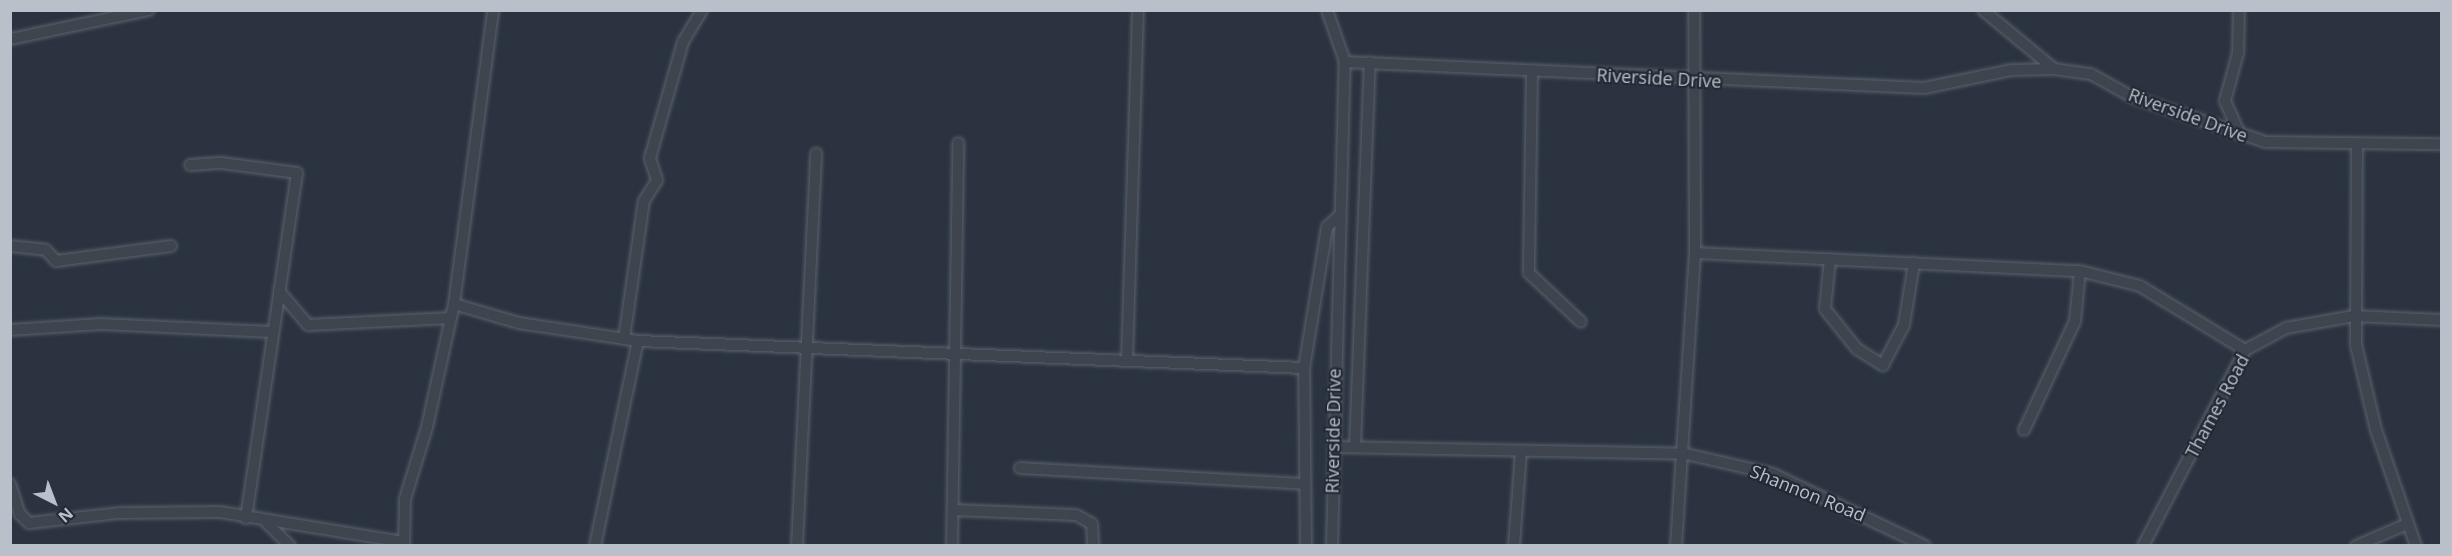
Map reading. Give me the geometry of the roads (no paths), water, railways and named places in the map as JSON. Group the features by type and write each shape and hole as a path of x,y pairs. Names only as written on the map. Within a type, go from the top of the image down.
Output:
{"street":[{"path":"10,39 149,10"},
{"path":"10,484 20,514 29,523 120,513 220,512 266,522 404,544 405,499 454,304 493,10"},
{"path":"624,339 644,201 657,180 650,158 683,42 702,10"},
{"path":"1127,361 1138,10"},
{"path":"1327,10 1345,62"},
{"path":"1676,546 1686,454 1695,253 1694,10"},
{"path":"1983,10 2054,69"},
{"path":"2239,10 2238,53 2225,101 2240,135"},
{"name":"Riverside Drive","path":"1332,546 1338,216 1345,62 1695,81 1924,88 2012,70 2054,69 2091,74 2132,97 2240,135 2302,145 2442,144"},
{"path":"1355,447 1370,62"},
{"path":"1532,72 1529,273 1581,322"},
{"path":"952,546 958,143"},
{"path":"2356,144 2354,316 2376,430 2416,546"},
{"path":"797,546 804,348 816,153"},
{"path":"190,165 222,163 297,173 246,518"},
{"path":"1306,546 1304,368 1327,227 1338,216"},
{"path":"10,246 45,250 56,261 171,246"},
{"path":"1695,253 2080,271 2140,286 2245,350"},
{"path":"1830,260 1825,309 1857,349 1883,364 1904,325 1914,263"},
{"path":"2024,430 2075,321 2080,271"},
{"path":"279,291 308,325 451,318"},
{"path":"454,304 519,322 638,341 955,357 1304,368"},
{"name":"Thames Road","path":"2143,546 2245,350 2286,328 2354,316 2442,320"},
{"path":"10,330 101,324 273,332"},
{"path":"595,546 638,341"},
{"name":"Shannon Road","path":"1335,447 1686,454 1773,474 1925,546"},
{"path":"1514,546 1521,452"},
{"path":"1020,468 1304,484"},
{"path":"953,510 1076,515 1092,524 1093,546"},
{"path":"266,522 290,546"},
{"path":"2356,546 2407,524"}]}
